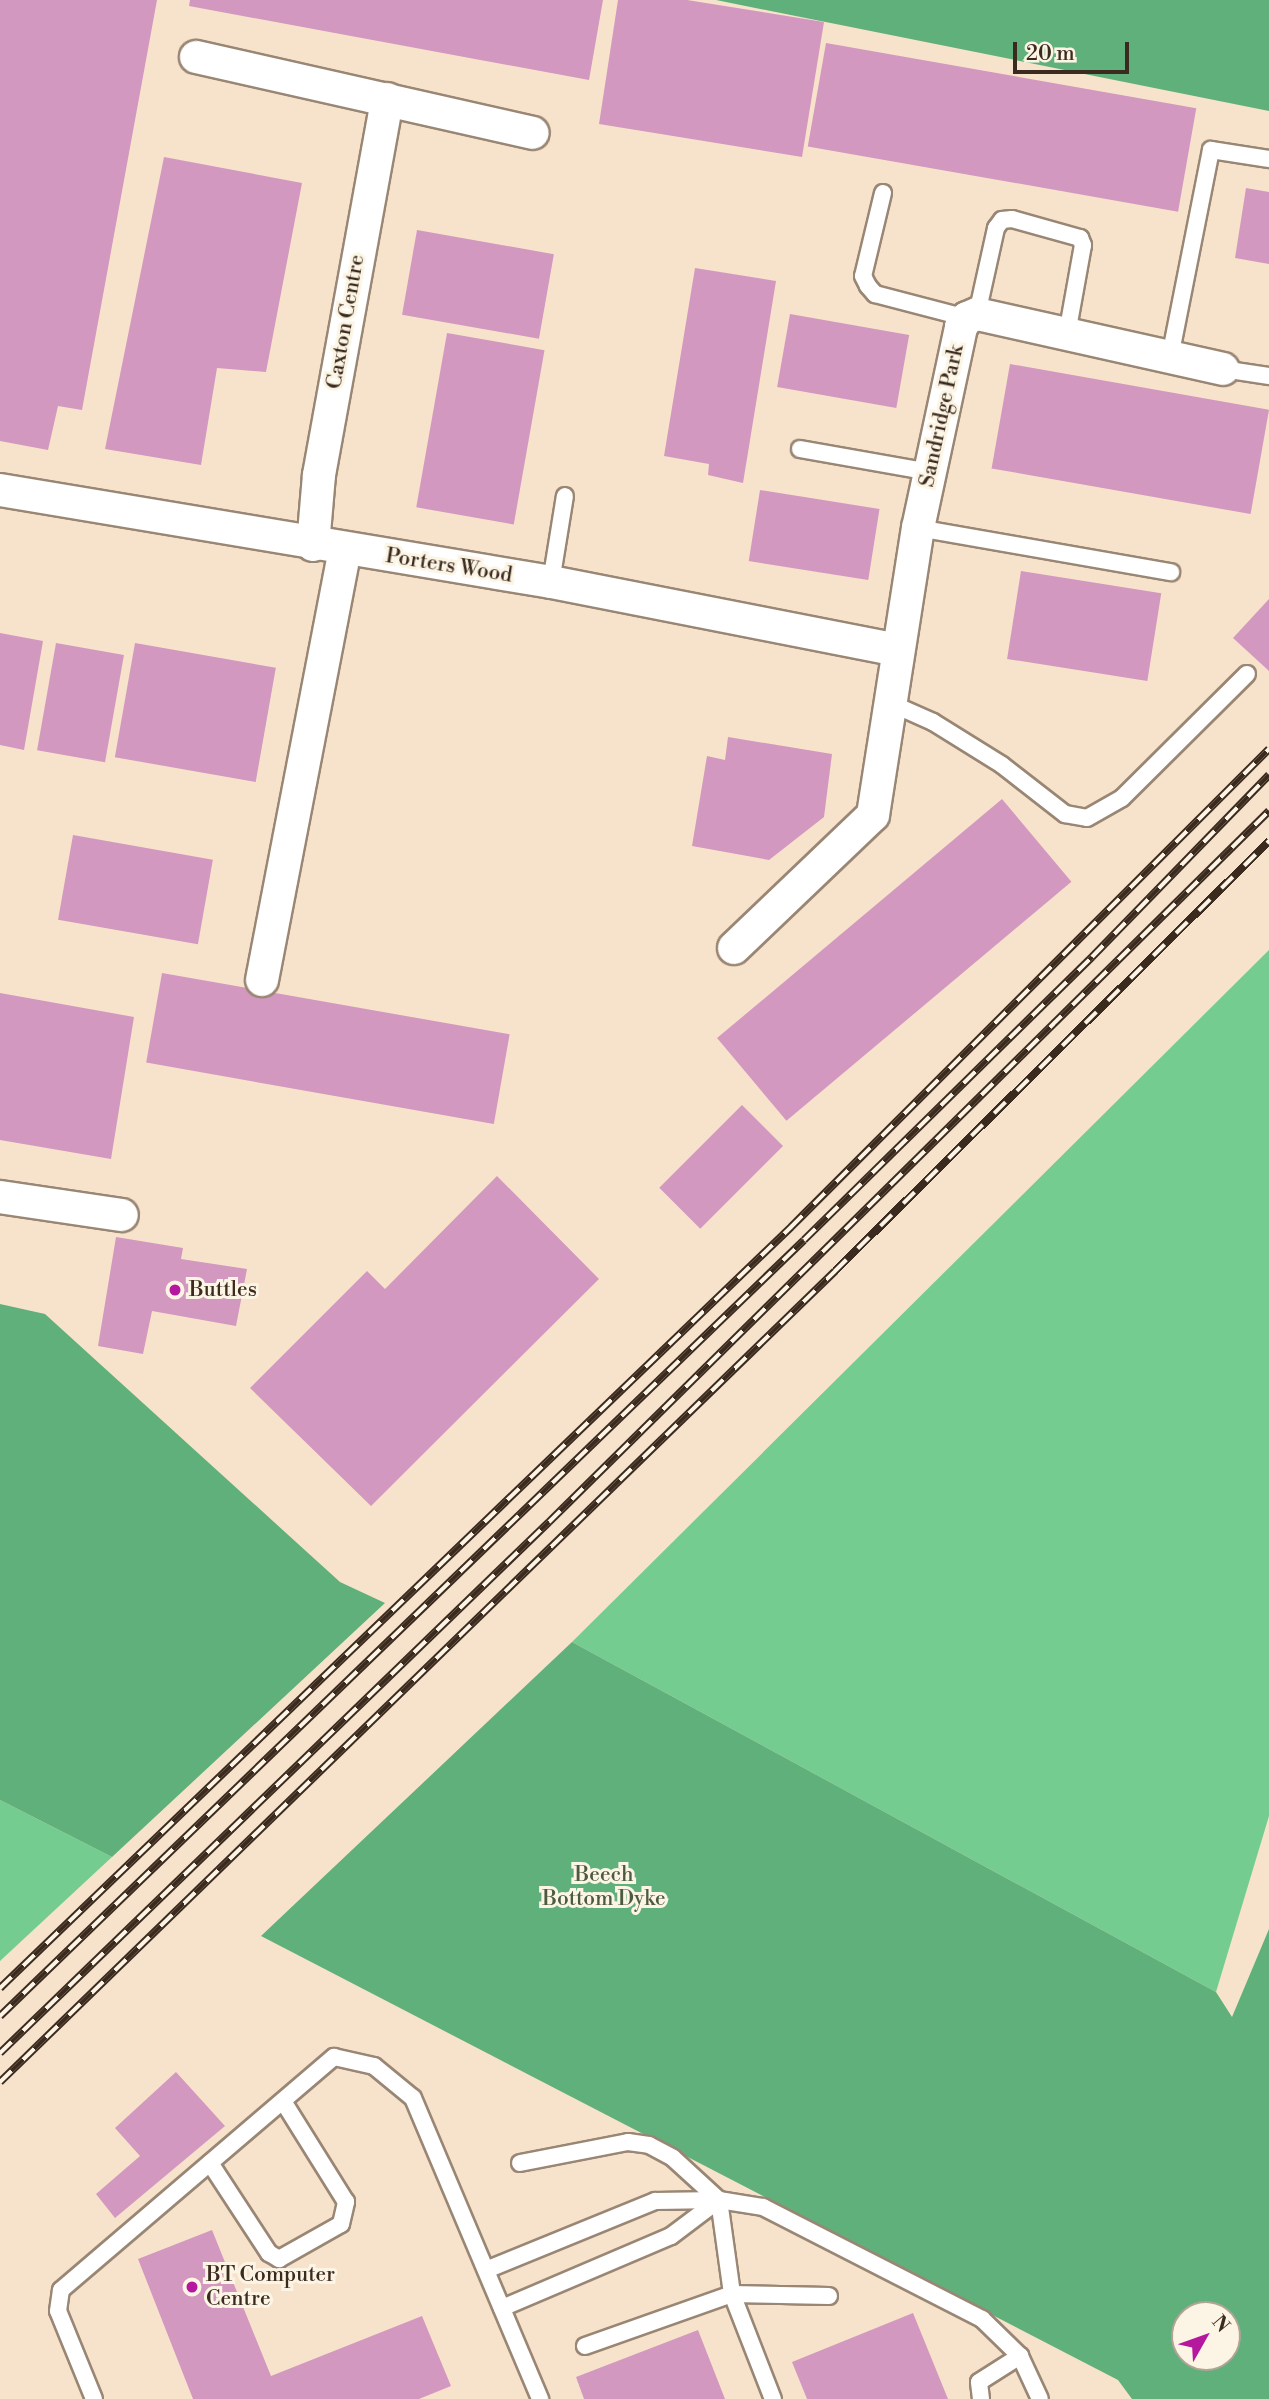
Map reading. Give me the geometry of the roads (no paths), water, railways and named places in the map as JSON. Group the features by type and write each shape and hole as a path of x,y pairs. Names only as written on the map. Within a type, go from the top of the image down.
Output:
{"street":[{"path":"196,57 533,133"},
{"name":"Caxton Centre","path":"313,545 318,475 387,99"},
{"path":"972,316 1223,369"},
{"name":"Sandridge Park","path":"734,948 873,815 888,702 918,528 961,327 972,316"},
{"name":"Porters Wood","path":"0,490 313,545 551,582 897,650"},
{"path":"262,981 345,550"},
{"path":"0,1197 122,1215"}],"lane":[{"path":"1170,356 1211,150 1269,159"},
{"path":"883,193 863,276 875,295 972,316 996,228 1002,220 1012,219 1080,238 1083,245 1067,334"},
{"path":"1223,369 1269,376"},
{"path":"800,449 930,472"},
{"path":"551,582 565,496"},
{"path":"918,528 1171,572"},
{"path":"888,702 933,722 1002,765 1065,814 1087,818 1122,798 1247,674"},
{"path":"94,2399 58,2311 61,2290 334,2057 373,2066 413,2098 540,2399"},
{"path":"210,2163 269,2253 279,2259 341,2224 346,2203 283,2101"},
{"path":"520,2162 628,2142 649,2145 673,2158 719,2200 732,2294 773,2399"},
{"path":"486,2270 655,2201 719,2200 764,2207 962,2305 1020,2356 1040,2399"},
{"path":"502,2308 671,2236 719,2200"},
{"path":"585,2346 732,2294 829,2296"},
{"path":"981,2399 979,2382 989,2372 1020,2356"}],"railway":[{"path":"0,1988 791,1227 1269,749"},
{"path":"0,2016 804,1240 1092,957 1269,775"},
{"path":"0,2053 549,1522 1269,811"},
{"path":"0,2082 835,1271 1269,841"}],"place":[{"name":"Buttles","path":"175,1290"},
{"name":"BT Computer Centre","path":"192,2287"}],"park label":[{"name":"Beech Bottom Dyke","path":"604,1887"}]}
